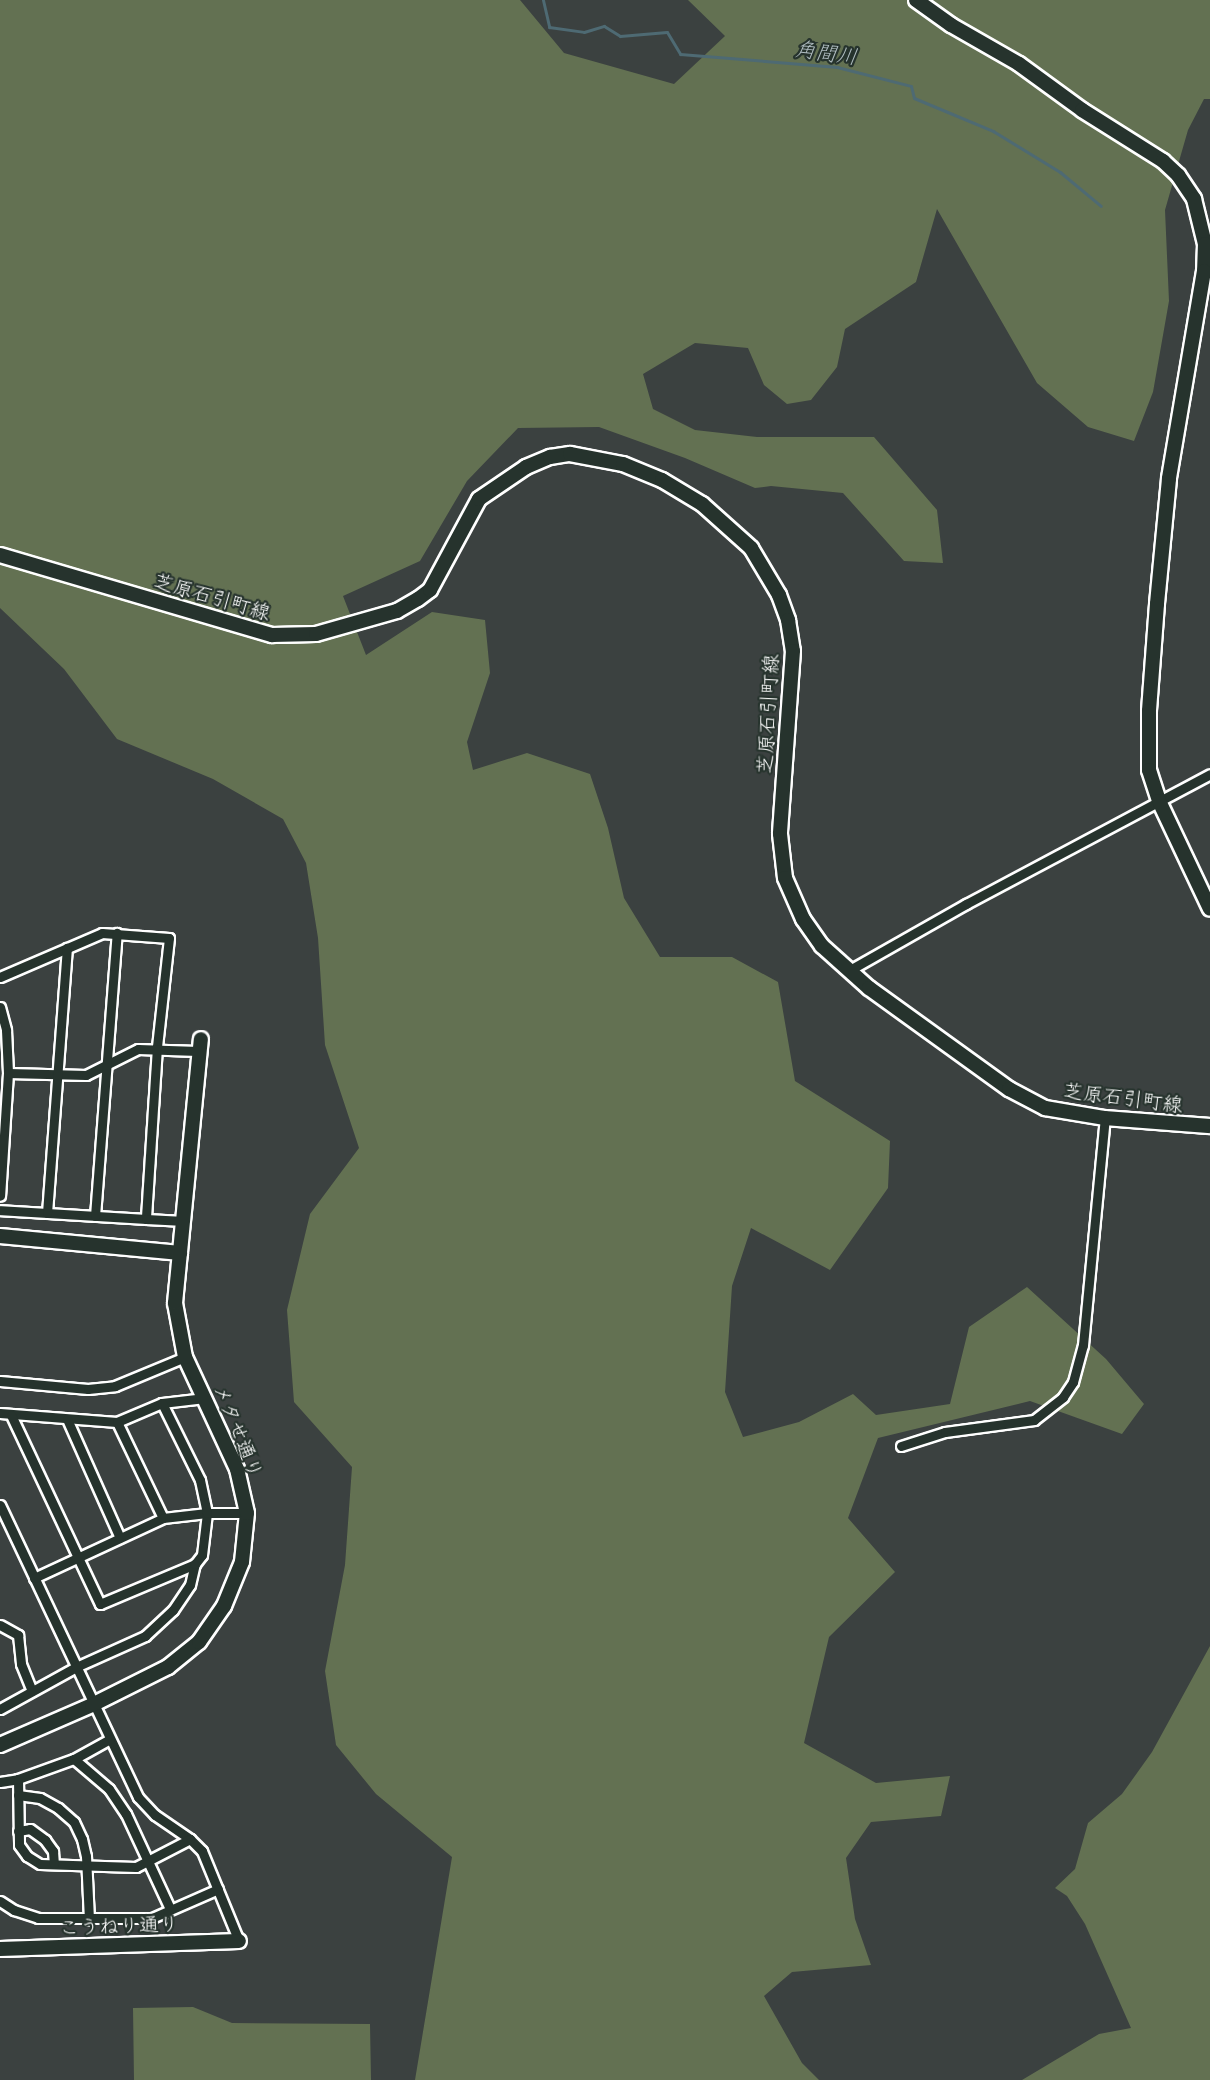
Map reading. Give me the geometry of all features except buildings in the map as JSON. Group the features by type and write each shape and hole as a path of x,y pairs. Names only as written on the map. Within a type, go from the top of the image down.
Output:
{"street":[{"path":"916,0 951,25 1019,64 1082,110 1163,161 1178,175 1194,199 1205,244 1204,271 1169,479 1149,711 1149,770 1159,801 1210,909"},
{"name":"芝原石引町線","path":"0,555 272,635 316,634 397,611 430,590 479,499 526,467 550,457 570,454 623,464 662,480 702,504 751,548 779,595 788,620 793,651 780,834 785,878 803,920 822,946 848,971 1009,1089 1045,1108 1105,1118 1210,1126"},
{"path":"848,971 1210,774"},
{"path":"0,977 102,933 169,938 157,1047 146,1219"},
{"path":"95,1216 117,933"},
{"path":"47,1213 67,948"},
{"path":"0,1007 6,1030 8,1073 0,1196"},
{"path":"8,1073 86,1075 138,1049 199,1045"},
{"name":"メタせ通り","path":"0,1745 92,1705 168,1667 199,1642 224,1606 242,1562 247,1513 237,1469 185,1357 175,1303 199,1045"},
{"path":"901,1446 945,1432 1034,1420 1063,1397 1073,1382 1083,1345 1105,1118"},
{"path":"0,1210 184,1221"},
{"path":"0,1236 180,1253"},
{"path":"0,1382 88,1389 116,1386 185,1357"},
{"path":"0,1413 117,1422 162,1403 205,1398"},
{"path":"0,1709 76,1667 145,1635 173,1610 190,1585 195,1564 202,1555 207,1513 200,1480 162,1403"},
{"path":"11,1415 100,1604 195,1564"},
{"path":"67,1419 120,1538"},
{"path":"117,1422 164,1518"},
{"path":"0,1505 92,1705 138,1797 155,1815 190,1839 202,1851 238,1941"},
{"path":"34,1578 164,1518 207,1513 247,1513"},
{"path":"0,1625 18,1635 21,1664 32,1691"},
{"path":"0,1782 18,1779 74,1759 110,1739"},
{"path":"74,1759 109,1789 126,1814 170,1909"},
{"path":"18,1779 19,1845 27,1856 39,1864 136,1867 190,1839"},
{"path":"18,1795 40,1798 58,1808 74,1822 82,1839 87,1867 89,1920"},
{"path":"18,1831 30,1829 45,1840 53,1851 54,1864"},
{"path":"0,1901 14,1910 38,1918 89,1920 152,1918 218,1889"},
{"name":"こうねり通り","path":"0,1949 238,1941"}],"green space":[{"path":"0,0 520,0 564,53 674,84 725,36 688,0 1210,0 1210,99 1204,99 1188,130 1165,210 1169,301 1153,392 1134,441 1088,427 1037,383 937,209 916,282 845,329 837,367 811,400 787,404 764,385 748,348 695,343 643,374 653,409 695,430 757,437 874,437 937,510 943,563 904,561 843,493 771,486 755,488 685,458 599,427 518,428 467,481 420,561 343,596 366,655 432,612 485,620 490,673 467,742 473,770 527,753 590,774 608,828 624,898 660,957 732,957 778,982 795,1081 890,1141 888,1188 830,1270 751,1228 732,1286 725,1392 743,1437 799,1422 853,1394 876,1415 950,1404 969,1327 1027,1287 1106,1359 1144,1404 1122,1434 1030,1401 878,1438 848,1518 895,1572 829,1637 804,1743 876,1783 950,1776 941,1816 871,1822 846,1858 855,1919 871,1965 792,1972 764,1996 802,2063 819,2080 415,2080 452,1857 376,1794 336,1745 325,1671 345,1565 352,1467 294,1402 287,1310 310,1214 359,1148 325,1045 318,938 306,863 283,819 213,779 117,739 64,669 0,608"},
{"path":"1210,1646 1210,2080 1022,2080 1099,2034 1131,2028 1085,1924 1067,1896 1055,1888 1075,1869 1088,1823 1122,1794 1152,1752"},
{"path":"193,2007 232,2023 370,2024 371,2080 134,2080 133,2008"}],"waterway":[{"name":"角間川","path":"543,0 549,27 584,32 604,26 620,36 667,32 680,54 837,67 911,86 914,98 993,131 1060,172 1101,206"}]}
